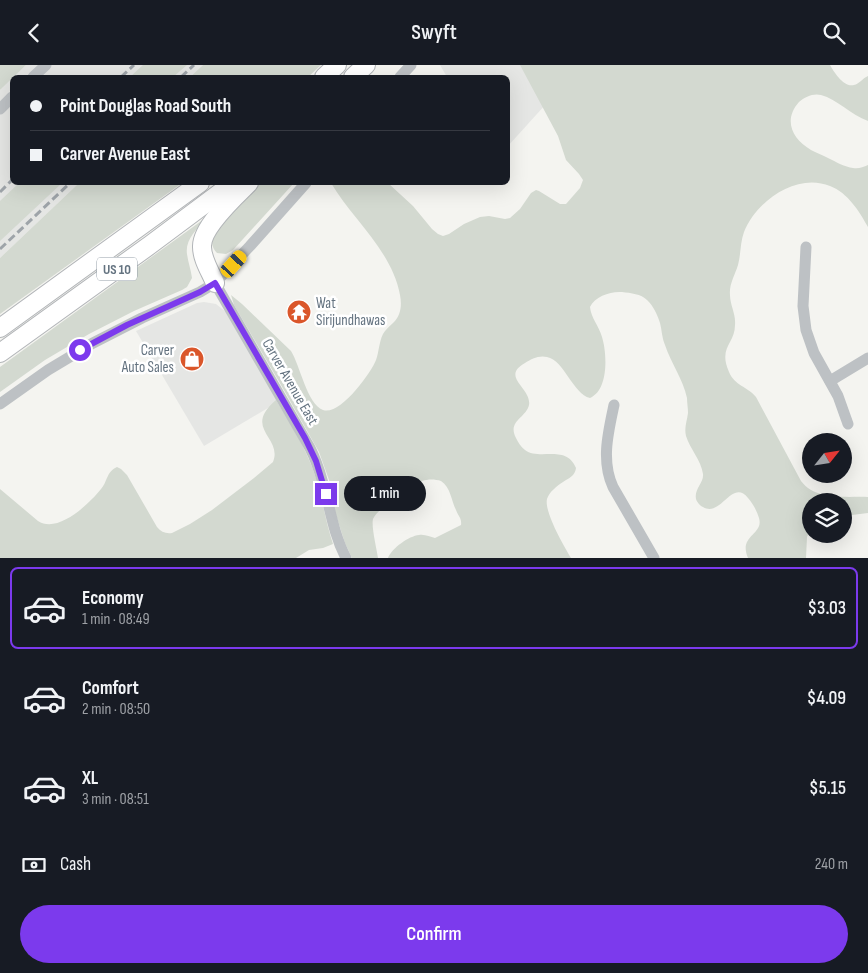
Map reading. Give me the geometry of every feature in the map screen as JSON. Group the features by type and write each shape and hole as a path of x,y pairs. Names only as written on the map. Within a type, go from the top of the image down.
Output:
{"highway":[{"path":"326,75 337,65"},
{"path":"355,75 366,65"},
{"name":"US 10","path":"0,328 197,185"},
{"name":"US 10","path":"0,353 230,185"},
{"path":"215,283 204,256 202,247 204,236 220,214 247,185"}],"street":[{"path":"35,75 46,65"},
{"path":"402,75 411,65"},
{"path":"0,109 10,99"},
{"path":"0,404 48,370 93,343 215,283 250,247 304,185"},
{"path":"806,247 803,302 805,325 814,353 840,400 848,423"},
{"name":"Carver Avenue East","path":"215,283 310,448 321,475 333,525 346,558"},
{"path":"830,381 868,358"},
{"path":"614,405 606,447 610,480 654,558"}],"shaded area":[{"path":"0,65 26,65 16,75 10,75 10,80 0,90"},
{"path":"26,65 203,65 192,75 15,75"},
{"path":"143,65 187,65 175,75 132,75"},
{"path":"203,65 321,65 310,75 192,75"},
{"path":"440,65 523,65 546,104 510,144 510,75 446,75"},
{"path":"520,65 830,65 843,82 850,85 856,84 868,76 868,121 827,97 815,95 806,97 799,102 791,116 791,122 795,135 804,146 811,150 850,167 859,168 868,165 868,227 852,203 836,189 817,183 791,186 768,200 750,221 744,232 738,265 730,287 730,299 735,317 735,325 733,337 725,357 729,372 734,380 756,397 802,483 818,493 802,493 802,543 807,543 806,558 748,558 746,544 760,524 755,508 742,493 731,495 721,504 709,509 698,503 696,495 703,474 686,436 687,398 683,384 664,342 658,317 651,305 642,296 618,292 608,293 599,297 590,307 602,337 605,352 605,371 601,387 596,394 590,398 584,395 558,364 553,359 547,357 538,357 530,360 518,368 516,373 516,378 529,399 527,409 514,427 519,443 531,453 566,457 572,461 576,468 573,475 558,485 547,499 551,520 571,558 388,558 401,543 410,538 425,535 435,538 461,525 447,487 441,481 432,479 417,483 395,497 373,519 378,558 352,558 335,512 329,480 319,452 234,305 231,295 291,351 308,392 317,406 323,410 338,407 362,383 373,366 383,334 398,317 401,303 396,279 389,264 371,236 332,185 390,185 413,206 432,229 443,236 480,217 510,218 520,209 531,193 536,190 560,204 566,204 580,188 583,180 566,160 558,136"},
{"path":"10,80 10,185 77,185 0,258 0,90"},
{"path":"17,185 60,185 0,241 0,201"},
{"path":"77,185 179,185 0,314 0,258"},
{"path":"255,185 292,185 233,250 226,254 217,253 213,248 212,241 226,218"},
{"path":"204,219 188,244 187,254 192,278 187,287 89,334 45,360 0,392 0,367"},
{"path":"197,303 216,304 226,312 278,402 204,446 136,331"},
{"path":"276,400 310,462 333,544 309,550 296,558 0,558 0,489 38,521 46,524 55,524 64,521 89,502 103,486 111,471 117,467 127,475 160,530 172,533 190,524 212,510 273,462 275,453 263,426 263,418"},
{"path":"852,497 868,497 868,513 852,515"}],"railway":[{"path":"123,75 134,65"},
{"path":"183,75 194,65"},
{"path":"0,192 10,182"},
{"path":"0,249 68,185"}],"place":[{"name":"Wat Sirijundhawas","path":"299,312"},
{"name":"Carver Auto Sales","path":"192,359"}],"route":[{"path":"80,350 127,325 205,290 215,283 305,438 316,461 326,494"}]}
